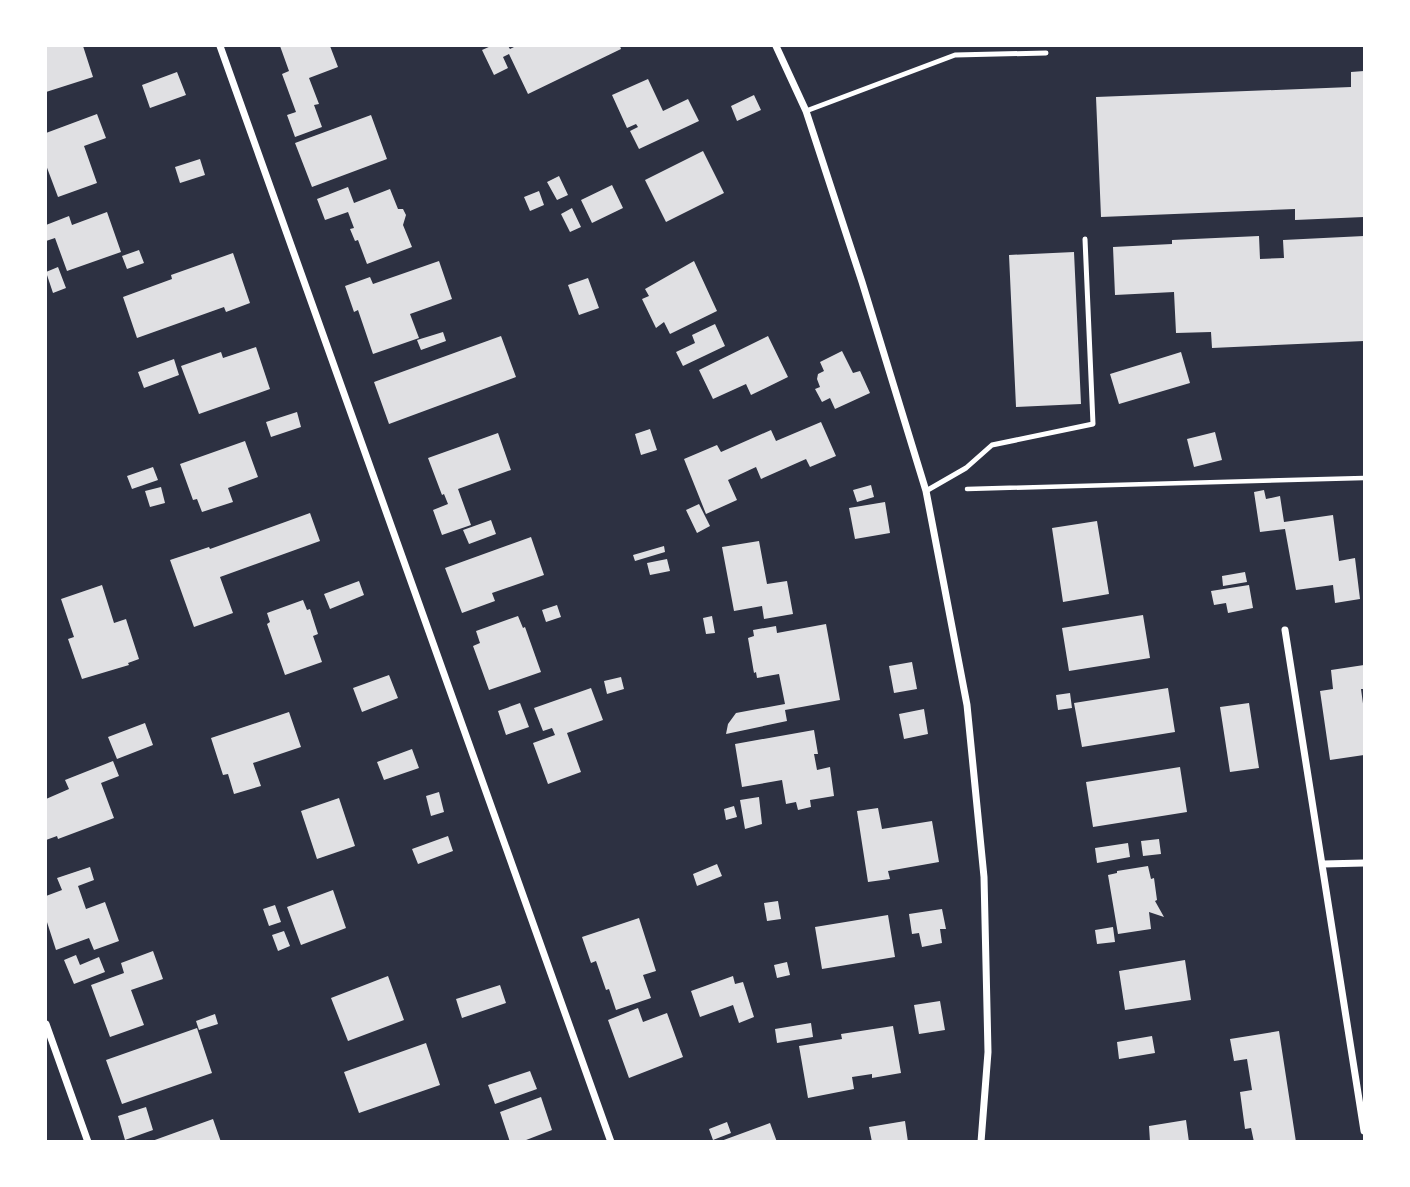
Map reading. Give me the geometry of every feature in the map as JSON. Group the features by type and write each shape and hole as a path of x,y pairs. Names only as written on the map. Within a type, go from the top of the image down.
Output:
{"street":[{"path":"220,46 611,1142"},
{"path":"776,46 806,111 926,491 967,705 984,877 988,1052 981,1142"},
{"path":"1286,630 1364,1131"},
{"path":"1323,864 1364,863"},
{"path":"46,1024 88,1142"}],"lane":[{"path":"806,111 955,55 1046,53"},
{"path":"926,491 966,468 992,445 1093,425 1085,239"}],"path":[{"path":"926,491 1364,478"}],"building":[{"path":"46,46 83,46 93,77 46,92"},
{"path":"280,46 330,46 338,67 309,78 319,104 314,105 322,127 295,137 287,115 296,112 282,74 289,71"},
{"path":"491,46 508,46 510,49 516,46 620,46 621,49 528,94 509,54 503,57 508,68 494,75 482,50"},
{"path":"1364,71 1364,217 1295,220 1295,209 1101,217 1096,97 1351,87 1351,72"},
{"path":"177,72 186,95 150,108 142,85"},
{"path":"648,79 663,111 688,99 699,121 639,149 630,131 638,127 636,124 627,128 612,95"},
{"path":"754,95 761,110 737,121 731,106"},
{"path":"97,114 106,138 84,146 97,183 58,197 46,165 46,133"},
{"path":"371,115 387,159 312,187 295,143"},
{"path":"703,151 724,193 666,222 645,180"},
{"path":"200,159 205,175 180,183 175,167"},
{"path":"559,176 568,195 557,200 547,182"},
{"path":"612,185 623,208 592,223 581,200"},
{"path":"348,187 354,203 390,189 398,209 403,209 406,215 403,225 412,247 367,264 358,240 355,241 350,229 354,228 348,212 325,220 317,199"},
{"path":"539,191 544,205 530,211 524,197"},
{"path":"572,208 581,227 570,232 561,214"},
{"path":"107,212 121,252 67,271 55,238 46,241 46,225 69,216 72,225"},
{"path":"1259,236 1260,259 1284,258 1283,240 1364,236 1364,341 1212,348 1211,332 1176,333 1174,292 1115,295 1113,247 1172,244 1172,240"},
{"path":"139,250 144,263 127,269 122,256"},
{"path":"1074,252 1081,404 1016,407 1009,255"},
{"path":"233,253 250,303 226,312 224,307 137,338 123,297 172,279 171,275"},
{"path":"439,261 452,299 410,314 419,338 373,354 358,310 354,312 345,286 370,277 373,284"},
{"path":"694,261 717,311 670,334 664,322 656,328 642,299 649,296 645,289"},
{"path":"58,267 66,288 53,293 46,272"},
{"path":"588,278 599,308 579,315 568,285"},
{"path":"715,324 725,346 683,366 676,352 695,343 692,335"},
{"path":"443,332 446,341 421,350 417,340"},
{"path":"501,336 516,377 389,424 374,382"},
{"path":"768,336 788,377 751,395 746,384 713,399 699,370"},
{"path":"256,347 270,389 199,414 181,366 221,352 223,358"},
{"path":"842,351 853,373 860,371 870,393 835,409 830,398 822,402 815,389 820,387 818,374 824,371 820,362"},
{"path":"1181,352 1190,383 1119,404 1110,374"},
{"path":"174,359 179,375 144,388 138,372"},
{"path":"297,412 301,427 271,437 266,422"},
{"path":"821,422 836,456 810,467 806,459 761,479 756,467 728,480 737,500 706,514 684,459 717,445 721,452 771,430 776,441"},
{"path":"650,429 657,450 641,455 635,434"},
{"path":"1215,432 1222,460 1194,467 1187,439"},
{"path":"498,433 511,470 458,489 471,525 442,535 433,510 448,504 428,458"},
{"path":"245,441 258,477 228,488 233,502 202,512 197,499 193,500 180,464"},
{"path":"153,467 158,480 132,489 127,476"},
{"path":"871,485 874,497 857,502 853,490"},
{"path":"161,487 165,503 150,507 145,491"},
{"path":"1264,490 1266,499 1280,496 1284,522 1333,515 1339,561 1355,558 1360,599 1335,603 1333,585 1296,590 1285,529 1260,532 1254,492"},
{"path":"885,502 890,533 855,539 849,508"},
{"path":"699,504 710,526 697,533 686,510"},
{"path":"310,513 320,541 220,577 233,613 194,627 170,560 209,547 210,549"},
{"path":"491,520 496,534 469,544 463,530"},
{"path":"1097,521 1109,594 1063,602 1052,528"},
{"path":"531,537 544,575 492,593 495,601 462,613 445,568"},
{"path":"759,541 767,584 787,581 793,614 764,619 762,606 734,611 722,547"},
{"path":"664,546 665,552 635,561 633,555"},
{"path":"667,559 670,571 650,575 647,563"},
{"path":"1245,572 1247,582 1223,586 1222,576"},
{"path":"359,581 364,595 330,609 324,594"},
{"path":"102,585 114,623 126,619 139,659 128,663 129,665 82,679 68,639 74,637 61,599"},
{"path":"1249,585 1253,608 1228,613 1226,603 1214,605 1211,591"},
{"path":"303,600 307,610 310,609 318,634 313,636 322,662 285,675 267,624 270,622 267,613"},
{"path":"557,605 561,617 546,622 542,610"},
{"path":"1143,615 1150,658 1069,671 1062,628"},
{"path":"518,616 523,628 525,627 541,672 489,690 473,646 480,643 476,631"},
{"path":"712,616 715,633 706,634 703,618"},
{"path":"826,624 840,700 785,710 787,721 726,734 728,724 736,713 785,704 779,674 757,678 756,672 754,673 748,638 754,636 753,630 776,626 777,633"},
{"path":"912,662 917,689 894,693 889,666"},
{"path":"1364,665 1364,689 1361,689 1364,755 1330,760 1320,691 1333,689 1331,670"},
{"path":"389,675 398,698 362,712 353,688"},
{"path":"621,677 624,689 607,694 604,681"},
{"path":"591,688 603,720 567,733 581,772 548,784 533,743 555,735 552,728 543,731 534,708"},
{"path":"1168,688 1175,732 1082,747 1074,703"},
{"path":"1070,693 1072,708 1058,710 1056,695"},
{"path":"520,703 529,727 506,735 498,711"},
{"path":"1249,703 1259,768 1230,772 1220,707"},
{"path":"924,709 928,734 904,739 899,714"},
{"path":"289,712 301,747 253,763 261,786 234,794 228,774 223,775 211,738"},
{"path":"145,723 153,745 117,759 108,737"},
{"path":"814,730 818,754 814,754 817,770 830,767 834,796 810,800 811,807 798,810 796,802 786,804 782,780 742,787 735,744"},
{"path":"412,749 419,768 384,780 377,762"},
{"path":"113,761 119,776 101,783 114,818 58,839 57,836 46,840 46,799 69,789 65,780"},
{"path":"1180,767 1187,812 1093,827 1086,782"},
{"path":"439,792 444,812 431,816 426,796"},
{"path":"759,797 762,824 745,829 740,800"},
{"path":"339,798 355,846 317,859 301,811"},
{"path":"734,806 737,817 726,820 724,809"},
{"path":"878,808 882,829 932,821 939,862 888,871 890,879 868,882 857,811"},
{"path":"448,836 453,851 418,864 412,849"},
{"path":"1159,839 1161,854 1143,856 1141,841"},
{"path":"1128,843 1130,857 1097,863 1095,848"},
{"path":"717,864 722,876 697,886 693,874"},
{"path":"1148,866 1151,879 1154,878 1155,901 1164,917 1149,912 1151,929 1118,934 1108,875"},
{"path":"90,867 94,880 78,886 86,909 105,902 119,941 94,950 89,938 56,950 46,919 46,896 62,890 57,878"},
{"path":"333,890 346,928 301,945 287,907"},
{"path":"778,901 781,919 767,921 764,903"},
{"path":"275,905 281,922 269,926 263,909"},
{"path":"942,909 946,929 940,929 942,943 922,947 919,933 912,934 909,914"},
{"path":"888,915 895,957 822,969 815,927"},
{"path":"639,918 656,971 643,975 651,998 616,1010 596,961 591,963 582,937"},
{"path":"1113,927 1115,942 1097,944 1095,930"},
{"path":"284,931 290,946 278,951 272,935"},
{"path":"153,951 163,979 131,990 144,1025 110,1037 91,985 124,973 121,963"},
{"path":"76,955 80,965 99,957 105,972 74,984 64,960"},
{"path":"1185,960 1191,1000 1125,1010 1119,971"},
{"path":"787,962 790,975 777,978 774,965"},
{"path":"388,976 404,1020 348,1041 331,998"},
{"path":"733,976 735,984 743,982 754,1017 739,1023 733,1005 700,1017 691,991"},
{"path":"500,985 506,1003 462,1018 456,999"},
{"path":"940,1001 945,1030 919,1034 914,1005"},
{"path":"638,1008 643,1022 667,1013 683,1057 629,1078 608,1020"},
{"path":"215,1014 218,1024 199,1030 196,1021"},
{"path":"811,1023 813,1037 777,1043 775,1029"},
{"path":"893,1026 901,1073 872,1078 872,1074 852,1077 854,1089 808,1098 799,1046 842,1039 841,1034"},
{"path":"197,1028 212,1073 122,1104 106,1060"},
{"path":"1279,1031 1296,1142 1254,1142 1251,1128 1245,1129 1240,1092 1252,1090 1247,1059 1234,1061 1230,1039"},
{"path":"1152,1036 1155,1053 1119,1059 1117,1042"},
{"path":"426,1043 440,1085 359,1113 344,1072"},
{"path":"530,1071 537,1089 495,1104 488,1085"},
{"path":"541,1097 552,1130 521,1142 510,1142 500,1112"},
{"path":"146,1107 153,1130 125,1140 118,1116"},
{"path":"213,1119 221,1142 152,1142 152,1141"},
{"path":"1186,1120 1189,1142 1150,1142 1149,1126"},
{"path":"905,1121 908,1142 872,1142 869,1127"},
{"path":"727,1122 731,1133 713,1140 709,1129"},
{"path":"770,1123 777,1142 721,1142 721,1141"}]}
